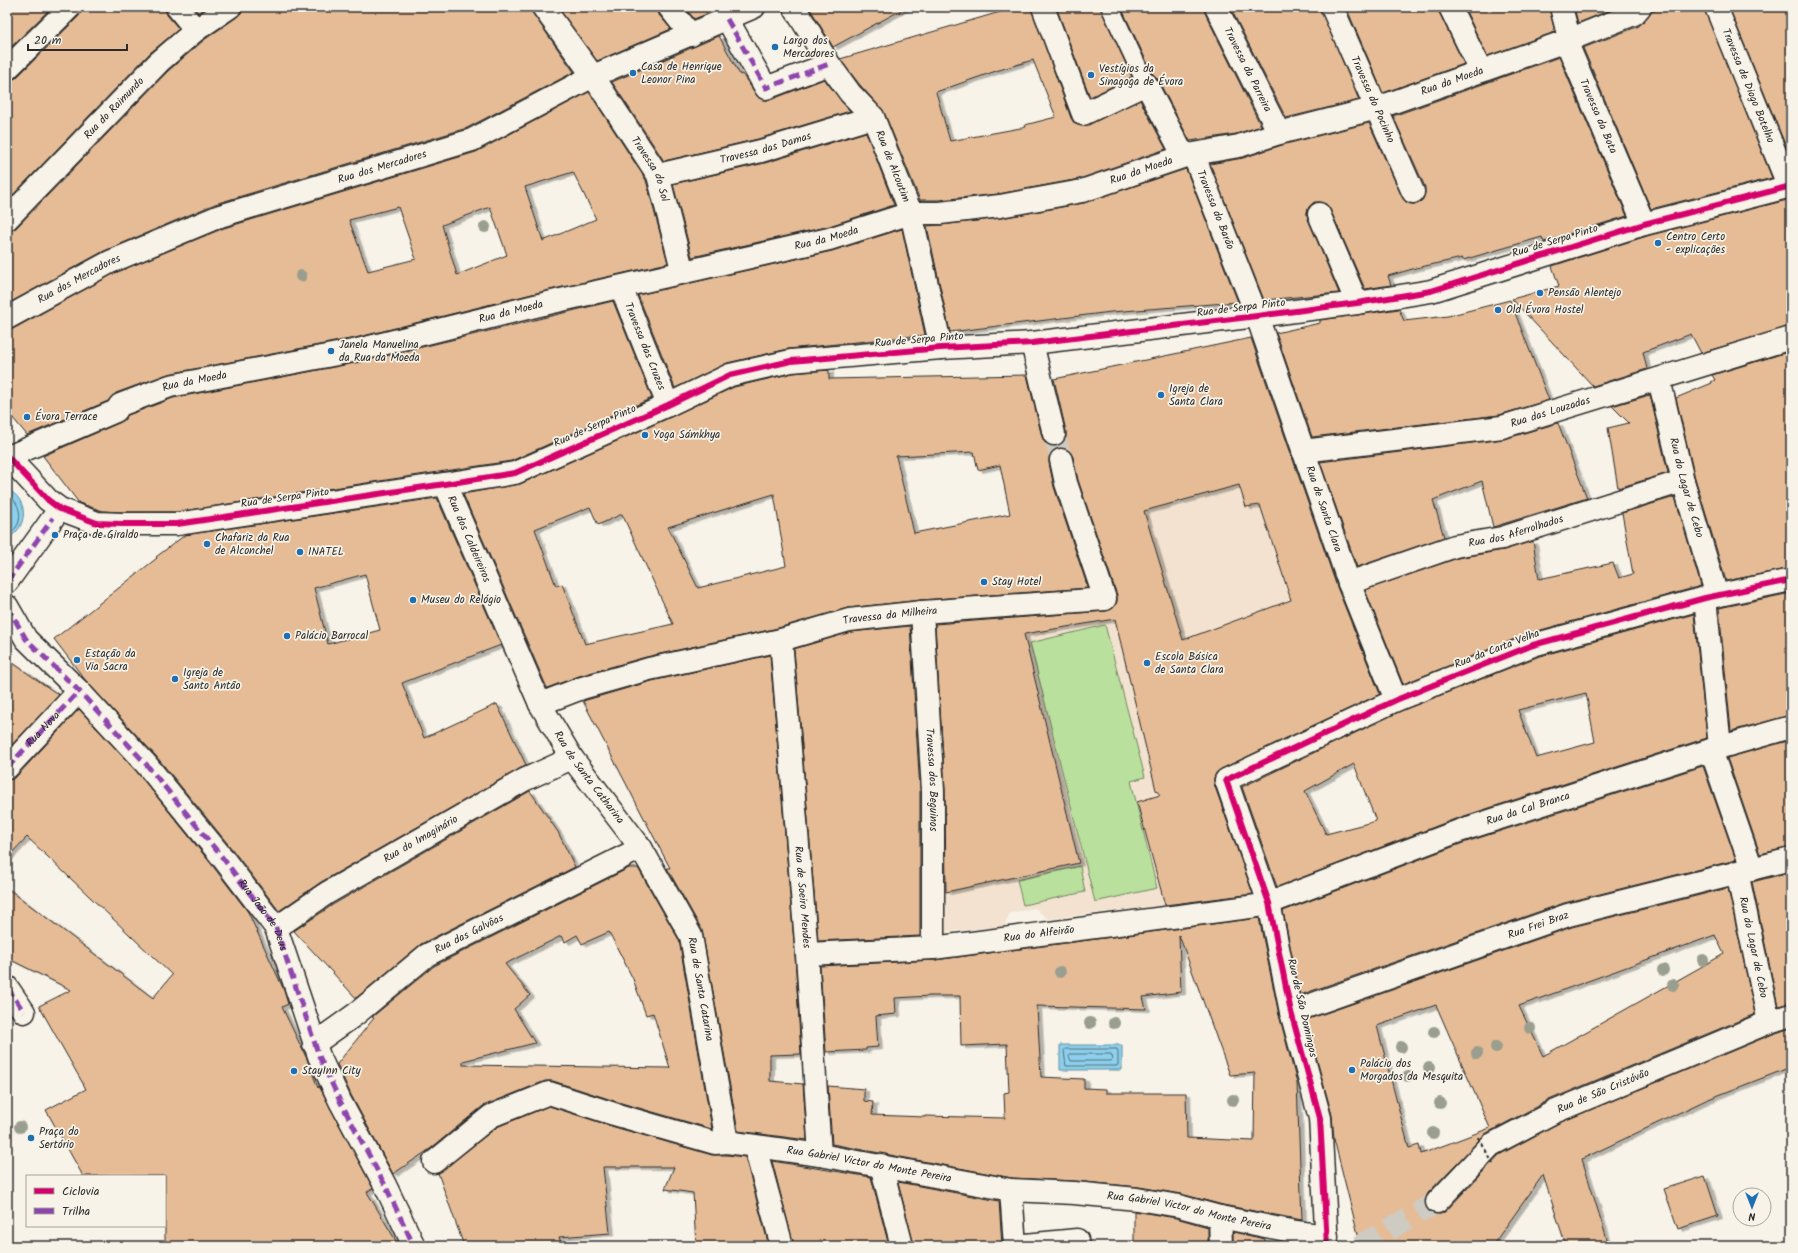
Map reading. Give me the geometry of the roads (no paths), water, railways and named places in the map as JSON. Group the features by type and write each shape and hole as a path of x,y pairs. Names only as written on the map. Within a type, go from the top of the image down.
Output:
{"street":[{"path":"7,69 70,7"},
{"path":"177,7 196,30"},
{"name":"Rua do Raimundo","path":"7,219 159,62 196,30 230,7"},
{"name":"Travessa do Sol","path":"542,7 593,76 658,175 683,273"},
{"path":"669,7 691,35"},
{"name":"Rua dos Mercadores","path":"7,318 110,262 220,216 472,140 593,76 754,7"},
{"name":"Rua de Alcoutim","path":"794,7 829,64 850,93 873,117 911,212 941,348"},
{"path":"1043,7 1084,114 1146,84"},
{"name":"Travessa da Parreira","path":"1216,7 1279,133"},
{"name":"Travessa do Pocinho","path":"1332,7 1413,192"},
{"path":"1450,7 1481,71"},
{"name":"Travessa da Bota","path":"1561,7 1568,34 1566,41 1644,224"},
{"name":"Rua da Moeda","path":"8,456 116,411 120,405 170,386 358,350 535,306 829,239 911,212 940,212 1000,206 1082,191 1188,155 1239,146 1279,133 1377,108 1566,41 1634,14 1640,7"},
{"name":"Travessa de Diogo Botelho","path":"1716,7 1790,186"},
{"path":"727,19 766,88 829,64"},
{"name":"Travessa do Barão","path":"1146,84 1180,149 1196,161 1257,316"},
{"name":"Travessa das Damas","path":"658,175 762,151 873,117"},
{"name":"Rua de Serpa Pinto","path":"57,514 97,523 177,524 515,473 668,405 730,375 791,361 941,348 1032,343 1357,303 1431,291 1644,224 1790,186"},
{"path":"1319,214 1357,303"},
{"name":"Travessa das Cruzes","path":"621,287 668,405"},
{"name":"Rua de Santa Clara","path":"1257,316 1349,583 1396,700"},
{"name":"Rua das Louzadas","path":"1303,451 1502,427 1791,338"},
{"path":"1032,343 1054,434"},
{"name":"Rua do Lagar de Cebo","path":"1659,379 1711,597 1715,748 1744,871 1769,1022"},
{"path":"7,582 57,514 48,500 8,456"},
{"name":"Travessa da Milheira","path":"540,704 582,688 649,669 781,640 849,620 922,612 1106,598 1066,483 1061,460"},
{"name":"Rua dos Aferrolhados","path":"1349,583 1455,546 1502,538 1683,481"},
{"name":"Rua dos Caldeireiros","path":"445,484 540,704"},
{"name":"Rua da Carta Velha","path":"1226,780 1396,700 1533,645 1711,597 1791,580"},
{"name":"Rua João de Deus","path":"7,606 26,639 79,691 146,764 222,857 276,928 314,1044 340,1101 385,1185 414,1246"},
{"name":"Travessa dos Beguinos","path":"922,612 933,791 933,948"},
{"name":"Rua de Soeiro Mendes","path":"781,640 807,954 820,1155"},
{"name":"Rua Nova","path":"7,768 79,691"},
{"name":"Rua de Santa Catharina","path":"540,704 572,758 641,848"},
{"name":"Rua da Cal Branca","path":"1269,903 1459,831 1715,748 1791,727"},
{"name":"Rua do Imaginário","path":"276,928 327,893 524,780 572,758"},
{"name":"Rua de São Domingos","path":"1226,780 1269,903 1291,1012 1320,1118 1327,1241"},
{"name":"Rua das Galvôas","path":"314,1044 356,1014 427,955 641,848"},
{"name":"Rua de Santa Catarina","path":"641,848 691,936 727,1142"},
{"name":"Rua Frei Braz","path":"1291,1012 1568,915 1791,859"},
{"name":"Rua do Alfeirão","path":"807,954 933,948 1269,903"},
{"path":"7,987 24,1012"},
{"name":"Rua de São Cristóvão","path":"1437,1202 1491,1145 1554,1112 1769,1022 1791,1015"},
{"name":"Rua Gabriel Victor do Monte Pereira","path":"434,1162 491,1116 549,1093 614,1114 715,1143 727,1142 820,1155 1011,1190 1074,1193 1137,1199 1179,1206 1220,1217 1296,1232 1327,1241"},
{"path":"755,1147 782,1246"},
{"path":"881,1165 902,1246"},
{"path":"1011,1190 1014,1246 1077,1240 1078,1246"},
{"path":"1220,1217 1221,1246"}],"lane":[{"path":"1110,7 1146,84"}],"water":[{"path":"7,489 20,500 24,514 19,528 7,539"},
{"path":"1060,1045 1122,1045 1122,1070 1060,1070"}],"tunnel":[{"path":"1054,434 1061,460"},
{"path":"1360,1246 1437,1202"}],"place":[{"name":"Largo dos Mercadores","path":"775,47"},
{"name":"Casa de Henrique Leonor Pina","path":"633,73"},
{"name":"Vestígios da Sinagoga de Évora","path":"1091,75"},
{"name":"Centro Certo - explicações","path":"1658,243"},
{"name":"Pensão Alentejo","path":"1540,293"},
{"name":"Old Évora Hostel","path":"1498,310"},
{"name":"Janela Manuelina da Rua da Moeda","path":"331,351"},
{"name":"Igreja de Santa Clara","path":"1161,395"},
{"name":"Évora Terrace","path":"27,417"},
{"name":"Yoga Sámkhya","path":"645,435"},
{"name":"Praça de Giraldo","path":"55,535"},
{"name":"Chafariz da Rua de Alconchel","path":"207,544"},
{"name":"INATEL","path":"300,552"},
{"name":"Stay Hotel","path":"984,582"},
{"name":"Museu do Relógio","path":"413,600"},
{"name":"Palácio Barrocal","path":"287,636"},
{"name":"Estação da Via Sacra","path":"77,660"},
{"name":"Escola Básica de Santa Clara","path":"1147,663"},
{"name":"Igreja de Santo Antão","path":"175,679"},
{"name":"Palácio dos Morgados da Mesquita","path":"1352,1070"},
{"name":"StayInn City","path":"294,1071"},
{"name":"Praça do Sertório","path":"31,1138"}]}
